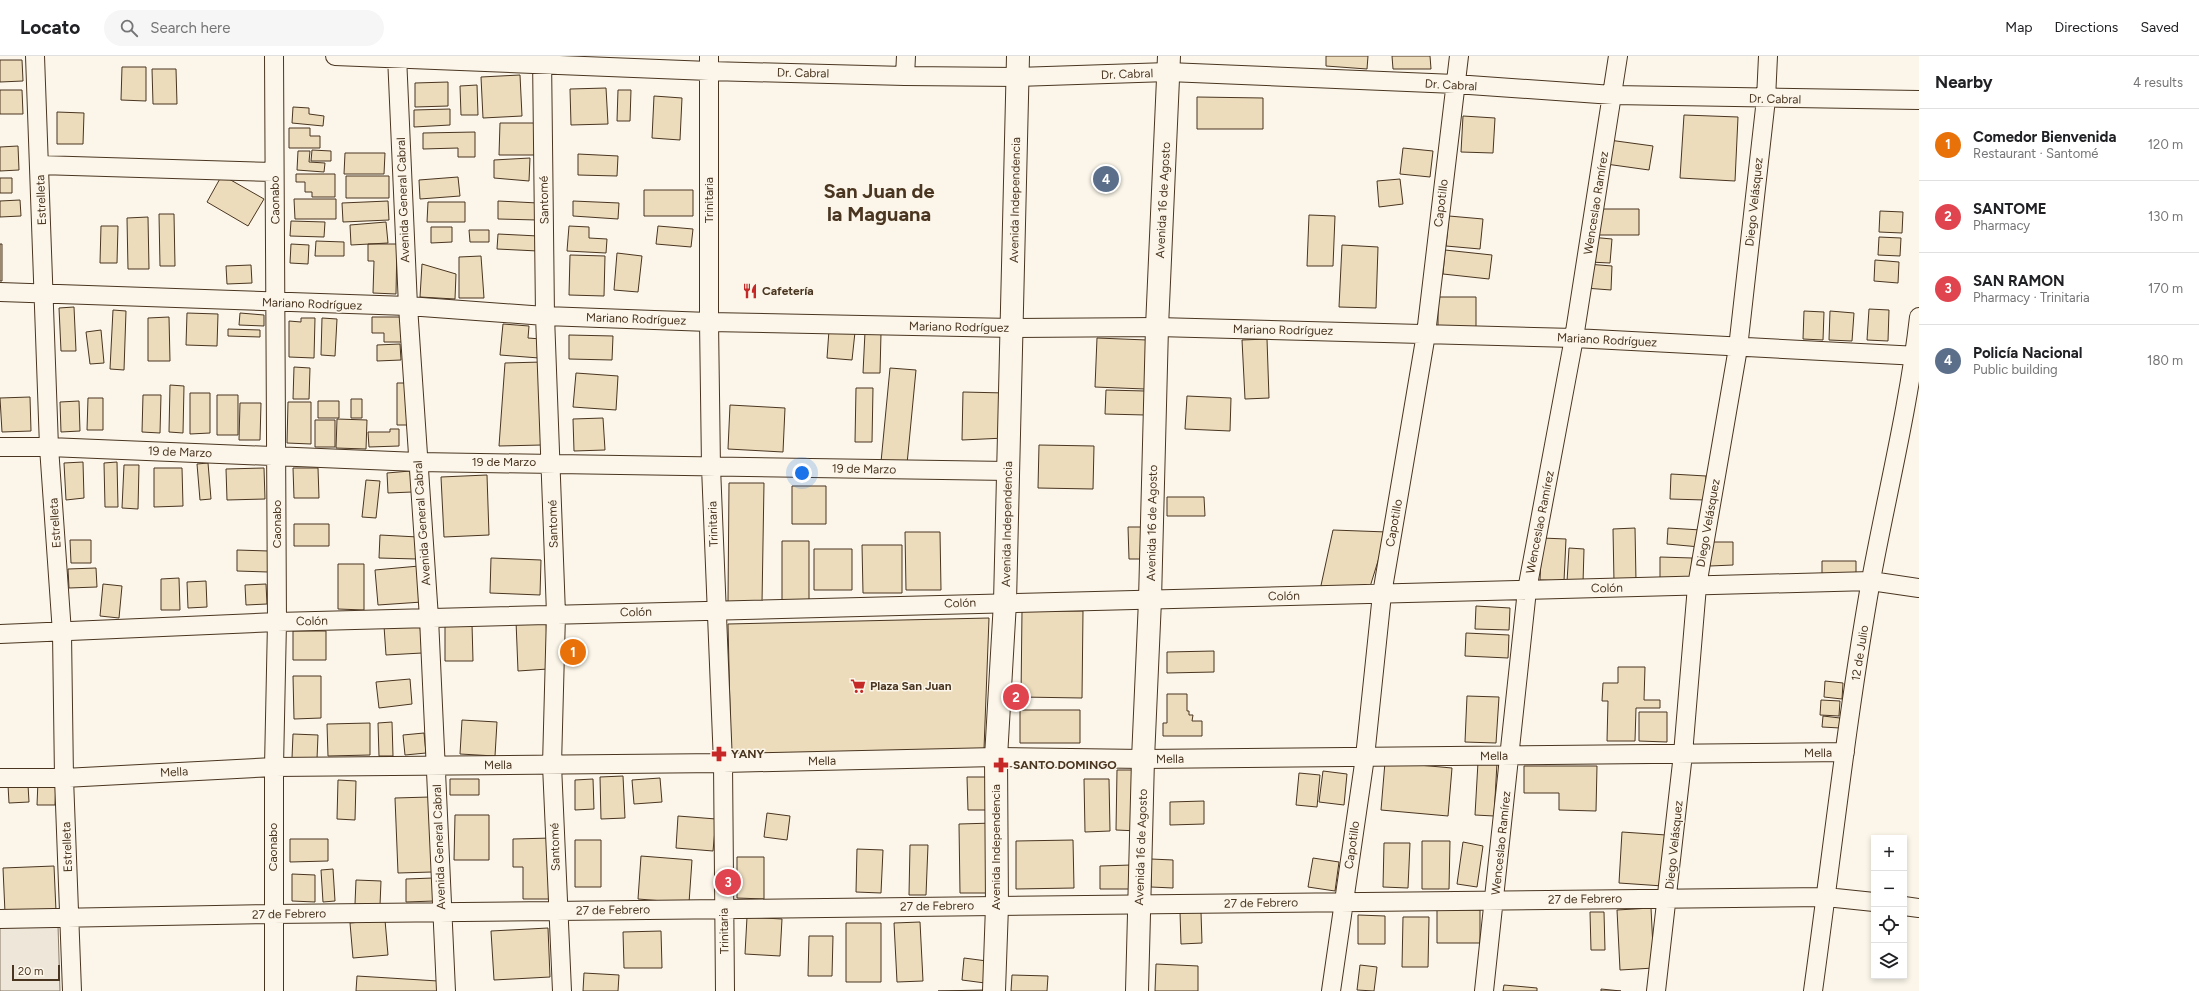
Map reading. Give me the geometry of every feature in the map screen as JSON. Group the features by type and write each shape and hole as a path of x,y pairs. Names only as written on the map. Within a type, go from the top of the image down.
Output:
{"main road":[{"name":"Avenida Independencia","path":"994,991 997,906 996,757 1005,602 1013,328 1018,56"},
{"name":"Avenida 16 de Agosto","path":"1137,991 1143,759 1150,600 1157,328 1169,64"}],"street":[{"name":"Estrelleta","path":"35,56 49,447 62,633 64,778 72,991"},
{"name":"Caonabo","path":"274,56 278,456 278,622 274,767 274,991"},
{"name":"Dr. Cabral","path":"335,56 709,64 905,76 1017,77 1169,64 1612,95 1766,99 1919,100"},
{"path":"905,76 906,56"},
{"name":"Capotillo","path":"1331,991 1365,757 1382,594 1426,334 1459,56"},
{"name":"Wenceslao Ramírez","path":"1484,991 1495,900 1527,590 1574,338 1618,56"},
{"name":"Diego Velásquez","path":"1656,991 1668,898 1683,754 1697,586 1738,348 1766,99 1768,56"},
{"name":"Avenida General Cabral","path":"397,58 408,306 429,618 446,991"},
{"name":"Santomé","path":"542,60 545,316 556,614 552,765 562,991"},
{"name":"Trinitaria","path":"709,64 709,322 711,467 722,763 725,991"},
{"path":"40,165 274,172"},
{"name":"Mariano Rodríguez","path":"0,292 276,303 408,306 545,316 709,322 1013,328 1157,328 1574,338 1738,348 1917,356"},
{"name":"12 de Julio","path":"1813,991 1845,752 1871,581 1917,356 1919,317"},
{"name":"19 de Marzo","path":"0,447 49,447 418,462 551,463 1008,472"},
{"name":"Colón","path":"0,634 62,633 278,622 556,614 1871,581 1919,588"},
{"name":"Mella","path":"0,778 64,778 274,767 722,763 996,757 1143,759 1845,752"},
{"name":"27 de Febrero","path":"0,919 558,910 1668,898 1826,897 1871,902"},
{"path":"1907,906 1919,908"}],"shaded area":[{"path":"58,925 60,991 0,991 0,927"}],"building":[{"path":"1326,56 1368,56 1367,69 1326,66"},
{"path":"1392,56 1430,56 1431,69 1393,69"},
{"path":"0,60 22,60 23,81 0,82"},
{"path":"122,67 146,67 146,101 121,100"},
{"path":"152,69 176,69 177,104 153,104"},
{"path":"520,75 522,116 483,118 481,77"},
{"path":"448,82 448,106 415,107 415,83"},
{"path":"477,85 478,115 461,115 460,86"},
{"path":"606,88 608,124 571,125 570,89"},
{"path":"0,90 22,90 23,114 0,114"},
{"path":"618,90 631,90 630,121 617,121"},
{"path":"654,96 682,98 680,140 652,138"},
{"path":"1197,97 1263,98 1263,129 1197,129"},
{"path":"293,107 309,108 309,114 324,116 323,126 292,123"},
{"path":"450,109 450,125 414,127 414,110"},
{"path":"57,112 84,113 83,144 57,144"},
{"path":"1684,115 1738,117 1735,181 1680,178"},
{"path":"1463,116 1495,118 1493,153 1461,152"},
{"path":"500,123 539,123 539,155 499,155"},
{"path":"289,128 310,128 310,136 320,136 320,148 289,148"},
{"path":"475,132 475,157 458,157 458,148 423,149 423,133"},
{"path":"1609,140 1653,146 1649,170 1606,164"},
{"path":"18,146 19,170 0,171 0,147"},
{"path":"1403,148 1433,151 1430,177 1400,174"},
{"path":"312,150 331,151 331,161 311,161"},
{"path":"298,151 310,151 309,162 325,163 324,172 297,170"},
{"path":"345,153 385,153 384,174 344,174"},
{"path":"578,154 618,156 617,176 578,175"},
{"path":"530,158 529,181 494,178 494,160"},
{"path":"296,174 335,174 335,197 312,197 312,192 305,192 305,182 296,182"},
{"path":"222,175 264,199 248,226 207,202"},
{"path":"346,176 389,176 389,198 346,198"},
{"path":"458,177 460,196 420,199 419,180"},
{"path":"0,178 12,178 12,193 0,193"},
{"path":"1400,179 1403,204 1379,207 1377,181"},
{"path":"644,190 693,190 693,216 644,216"},
{"path":"294,199 336,199 336,219 295,219"},
{"path":"20,200 21,216 0,217 0,201"},
{"path":"388,201 389,220 343,222 342,203"},
{"path":"498,201 538,203 537,220 498,219"},
{"path":"573,201 619,203 618,219 573,216"},
{"path":"428,202 465,202 465,222 427,222"},
{"path":"1595,209 1639,209 1639,235 1595,235"},
{"path":"1880,211 1903,212 1902,233 1879,232"},
{"path":"159,214 174,214 175,266 160,266"},
{"path":"1309,215 1335,216 1333,266 1307,266"},
{"path":"1449,216 1483,219 1480,249 1446,246"},
{"path":"148,217 149,269 128,269 127,218"},
{"path":"291,221 325,222 324,237 290,236"},
{"path":"386,222 388,243 351,245 350,225"},
{"path":"101,226 118,226 117,263 100,263"},
{"path":"569,226 589,227 589,238 607,239 606,253 567,251"},
{"path":"658,226 693,229 691,247 656,244"},
{"path":"431,227 452,227 452,242 431,243"},
{"path":"469,230 489,230 489,242 470,242"},
{"path":"498,234 538,236 538,251 497,249"},
{"path":"1590,237 1612,239 1610,263 1589,262"},
{"path":"1879,237 1901,238 1900,256 1878,255"},
{"path":"316,241 344,242 344,256 315,256"},
{"path":"0,244 2,244 2,281 0,281"},
{"path":"291,244 309,245 308,264 290,263"},
{"path":"368,244 397,244 396,294 373,293 374,261 368,261"},
{"path":"1342,245 1378,247 1376,308 1339,307"},
{"path":"1445,250 1492,255 1489,279 1443,274"},
{"path":"617,253 642,256 638,292 614,290"},
{"path":"570,255 605,256 604,296 569,295"},
{"path":"481,256 484,298 459,298 459,257"},
{"path":"1875,260 1899,262 1898,283 1874,281"},
{"path":"422,264 456,274 455,299 420,297"},
{"path":"1587,264 1612,266 1611,290 1585,288"},
{"path":"251,265 252,283 227,284 226,266"},
{"path":"1438,297 1476,297 1476,329 1438,329"},
{"path":"74,307 76,351 61,351 59,308"},
{"path":"1869,309 1889,310 1888,341 1867,340"},
{"path":"113,310 126,311 124,370 110,369"},
{"path":"1804,311 1824,312 1823,340 1803,339"},
{"path":"1830,311 1854,313 1852,341 1829,340"},
{"path":"187,313 218,314 217,346 186,345"},
{"path":"240,313 264,315 264,326 239,325"},
{"path":"169,317 170,361 148,361 148,318"},
{"path":"372,317 403,317 403,342 384,342 384,333 372,333"},
{"path":"301,318 315,318 314,358 289,357 289,321 301,322"},
{"path":"322,318 337,319 335,356 321,355"},
{"path":"503,324 529,326 528,338 541,339 539,358 500,355"},
{"path":"228,329 260,330 260,337 228,336"},
{"path":"101,330 104,363 90,364 86,332"},
{"path":"829,330 855,332 852,360 827,358"},
{"path":"865,332 881,333 880,373 863,373"},
{"path":"569,335 613,336 612,360 569,359"},
{"path":"1097,338 1147,340 1145,389 1095,387"},
{"path":"1267,339 1269,398 1245,399 1242,340"},
{"path":"400,344 401,360 377,361 377,345"},
{"path":"542,362 542,445 499,446 505,363"},
{"path":"294,367 310,368 309,399 293,399"},
{"path":"890,368 916,370 907,464 881,462"},
{"path":"576,373 618,376 616,410 573,407"},
{"path":"397,383 409,383 409,425 397,425"},
{"path":"170,385 184,386 183,433 169,432"},
{"path":"856,388 873,388 872,442 855,442"},
{"path":"1106,390 1145,391 1145,415 1105,414"},
{"path":"963,392 1005,393 1005,438 962,440"},
{"path":"190,393 210,393 210,433 190,434"},
{"path":"143,395 161,395 160,433 142,432"},
{"path":"217,395 238,395 238,435 217,435"},
{"path":"1187,396 1231,398 1230,431 1185,429"},
{"path":"30,397 31,431 2,432 0,398"},
{"path":"88,398 103,398 103,430 87,430"},
{"path":"351,399 362,399 362,418 351,418"},
{"path":"79,401 80,431 61,432 60,402"},
{"path":"318,401 339,401 339,418 318,418"},
{"path":"288,402 311,402 311,444 287,443"},
{"path":"240,403 261,403 260,440 239,440"},
{"path":"730,405 785,408 783,452 728,449"},
{"path":"603,418 605,450 574,451 573,419"},
{"path":"337,419 367,420 366,449 336,448"},
{"path":"315,420 335,420 335,447 315,447"},
{"path":"390,429 399,429 399,446 369,447 368,432 390,432"},
{"path":"1039,445 1094,446 1093,489 1038,488"},
{"path":"83,462 84,498 66,500 64,463"},
{"path":"117,462 118,507 105,507 104,463"},
{"path":"208,463 211,499 200,500 197,464"},
{"path":"124,465 139,465 138,509 122,508"},
{"path":"154,468 182,468 183,506 154,507"},
{"path":"264,468 265,499 227,500 226,469"},
{"path":"293,468 318,468 319,498 294,498"},
{"path":"410,471 412,492 388,493 387,473"},
{"path":"1671,474 1706,476 1705,500 1670,499"},
{"path":"487,475 489,535 444,537 441,477"},
{"path":"366,480 380,481 376,518 362,517"},
{"path":"729,483 764,483 762,603 728,602"},
{"path":"792,486 826,486 826,524 792,524"},
{"path":"1167,497 1204,497 1205,516 1167,516"},
{"path":"294,524 329,524 329,546 294,546"},
{"path":"1128,527 1145,527 1145,559 1129,559"},
{"path":"1635,528 1636,581 1614,582 1613,529"},
{"path":"1668,528 1701,530 1700,547 1667,544"},
{"path":"1333,530 1387,532 1369,590 1320,590"},
{"path":"905,532 940,532 941,590 906,590"},
{"path":"380,535 418,537 417,559 379,558"},
{"path":"1542,538 1566,539 1564,581 1540,580"},
{"path":"70,540 91,540 91,563 71,563"},
{"path":"782,541 809,541 809,600 782,600"},
{"path":"1710,542 1733,542 1733,565 1710,566"},
{"path":"862,545 902,545 902,593 863,593"},
{"path":"1569,548 1584,549 1583,583 1567,582"},
{"path":"814,549 852,549 852,590 814,590"},
{"path":"237,550 269,551 268,572 237,571"},
{"path":"1660,557 1692,558 1692,581 1660,580"},
{"path":"491,558 541,560 540,595 490,593"},
{"path":"1822,561 1856,561 1856,577 1822,577"},
{"path":"338,564 364,564 364,610 338,609"},
{"path":"419,566 422,602 378,605 375,570"},
{"path":"96,568 97,587 69,588 68,569"},
{"path":"179,578 180,610 161,610 161,579"},
{"path":"206,581 207,607 188,608 187,582"},
{"path":"103,584 122,586 119,618 100,616"},
{"path":"266,584 267,604 246,605 245,585"},
{"path":"1476,606 1510,608 1509,630 1475,629"},
{"path":"1022,611 1083,611 1082,698 1021,697"},
{"name":"Plaza San Juan","path":"989,618 984,749 731,754 728,624"},
{"path":"546,620 548,669 518,671 516,621"},
{"path":"420,624 422,653 386,655 384,626"},
{"path":"445,624 472,624 473,661 445,661"},
{"path":"293,631 326,631 326,660 293,660"},
{"path":"1466,633 1509,635 1508,658 1465,656"},
{"path":"1214,651 1214,672 1167,673 1167,652"},
{"path":"1618,667 1645,667 1644,700 1660,700 1660,708 1636,708 1635,741 1607,741 1608,701 1602,701 1603,683 1618,683"},
{"path":"293,676 321,676 321,718 294,719"},
{"path":"410,679 412,704 379,708 376,682"},
{"path":"1825,681 1843,683 1842,699 1824,697"},
{"path":"1167,694 1187,694 1187,711 1189,711 1189,715 1193,715 1192,721 1202,721 1202,736 1163,736 1163,723 1167,723"},
{"path":"1467,696 1499,697 1496,743 1465,742"},
{"path":"1821,700 1840,701 1839,716 1820,715"},
{"path":"1020,710 1080,710 1080,743 1020,743"},
{"path":"1639,712 1667,712 1667,742 1639,741"},
{"path":"1823,716 1840,718 1840,728 1822,727"},
{"path":"462,720 497,722 495,756 460,754"},
{"path":"392,722 393,756 379,756 378,723"},
{"path":"370,723 370,755 328,756 327,724"},
{"path":"424,733 426,753 405,755 403,735"},
{"path":"293,734 318,735 317,759 292,758"},
{"path":"1385,762 1452,768 1448,816 1381,810"},
{"path":"1478,762 1497,763 1494,816 1475,815"},
{"path":"1524,766 1597,766 1596,811 1559,810 1559,793 1524,793"},
{"path":"1117,770 1139,770 1139,831 1116,830"},
{"path":"1323,771 1347,774 1344,805 1319,802"},
{"path":"1299,773 1320,775 1317,807 1296,805"},
{"path":"623,776 625,818 601,819 600,777"},
{"path":"967,777 990,777 990,810 968,810"},
{"path":"660,778 662,802 634,804 632,780"},
{"path":"450,779 479,779 479,795 450,795"},
{"path":"593,779 594,809 575,810 575,780"},
{"path":"1084,779 1109,779 1110,831 1085,832"},
{"path":"338,780 356,781 355,820 337,819"},
{"path":"38,781 56,783 55,805 37,805"},
{"path":"8,785 28,785 29,802 9,803"},
{"path":"430,797 432,872 398,873 395,798"},
{"path":"1204,801 1204,824 1170,825 1170,802"},
{"path":"767,813 790,816 787,840 764,837"},
{"path":"455,815 489,815 489,860 454,860"},
{"path":"678,816 716,819 713,851 676,848"},
{"path":"994,823 994,893 960,893 959,824"},
{"path":"1622,832 1666,835 1663,886 1619,883"},
{"path":"552,838 553,899 523,899 523,867 513,867 513,839"},
{"path":"290,839 328,839 328,861 290,862"},
{"path":"575,840 601,840 601,887 575,887"},
{"path":"1073,840 1074,888 1016,889 1016,841"},
{"path":"1422,841 1450,841 1449,889 1422,889"},
{"path":"1463,842 1483,846 1477,887 1457,884"},
{"path":"1384,843 1410,843 1408,888 1383,887"},
{"path":"910,845 928,845 926,895 909,895"},
{"path":"857,849 883,850 881,893 856,892"},
{"path":"641,856 692,860 689,903 638,899"},
{"path":"737,857 764,857 764,899 737,898"},
{"path":"1313,858 1339,862 1335,891 1308,887"},
{"path":"1151,859 1173,860 1173,888 1151,887"},
{"path":"1131,865 1132,889 1100,889 1100,866"},
{"path":"54,866 56,911 5,913 3,868"},
{"path":"333,869 335,901 323,902 321,870"},
{"path":"292,874 315,875 315,902 292,901"},
{"path":"433,878 434,901 406,902 406,879"},
{"path":"356,880 381,881 380,905 355,904"},
{"path":"1651,908 1654,968 1620,970 1617,910"},
{"path":"1437,909 1480,910 1480,943 1437,943"},
{"path":"1180,912 1201,912 1202,943 1181,944"},
{"path":"1590,912 1604,912 1605,950 1591,950"},
{"path":"1358,915 1385,916 1385,944 1358,944"},
{"path":"747,917 782,919 780,956 745,954"},
{"path":"1403,917 1429,917 1428,967 1402,967"},
{"path":"385,920 388,955 353,958 350,923"},
{"path":"920,922 923,981 897,982 894,923"},
{"path":"846,923 881,923 881,982 846,982"},
{"path":"548,928 550,977 494,980 491,931"},
{"path":"661,931 662,968 624,968 623,932"},
{"path":"809,936 833,936 832,976 808,976"},
{"path":"964,958 987,961 985,983 962,980"},
{"path":"1156,964 1198,966 1198,991 1155,991"},
{"path":"1360,965 1377,967 1374,991 1357,990"},
{"path":"584,973 619,975 618,991 583,991"},
{"path":"1012,975 1048,976 1047,991 1011,991"},
{"path":"357,976 438,981 437,991 356,991"},
{"path":"1504,985 1537,988 1537,991 1503,991"},
{"path":"1601,989 1621,991 1601,991"},
{"path":"985,990 985,991 938,991"}],"place":[{"name":"Policía Nacional","path":"1106,179"},
{"name":"Cafetería","path":"750,291"},
{"name":"Comedor Bienvenida","path":"573,652"},
{"name":"Plaza San Juan","path":"858,686"},
{"name":"SANTOME","path":"1016,697"},
{"name":"YANY","path":"719,754"},
{"name":"SANTO DOMINGO","path":"1001,765"},
{"name":"SAN RAMON","path":"728,882"}],"district":[{"name":"San Juan de la Maguana","path":"879,202"}]}
